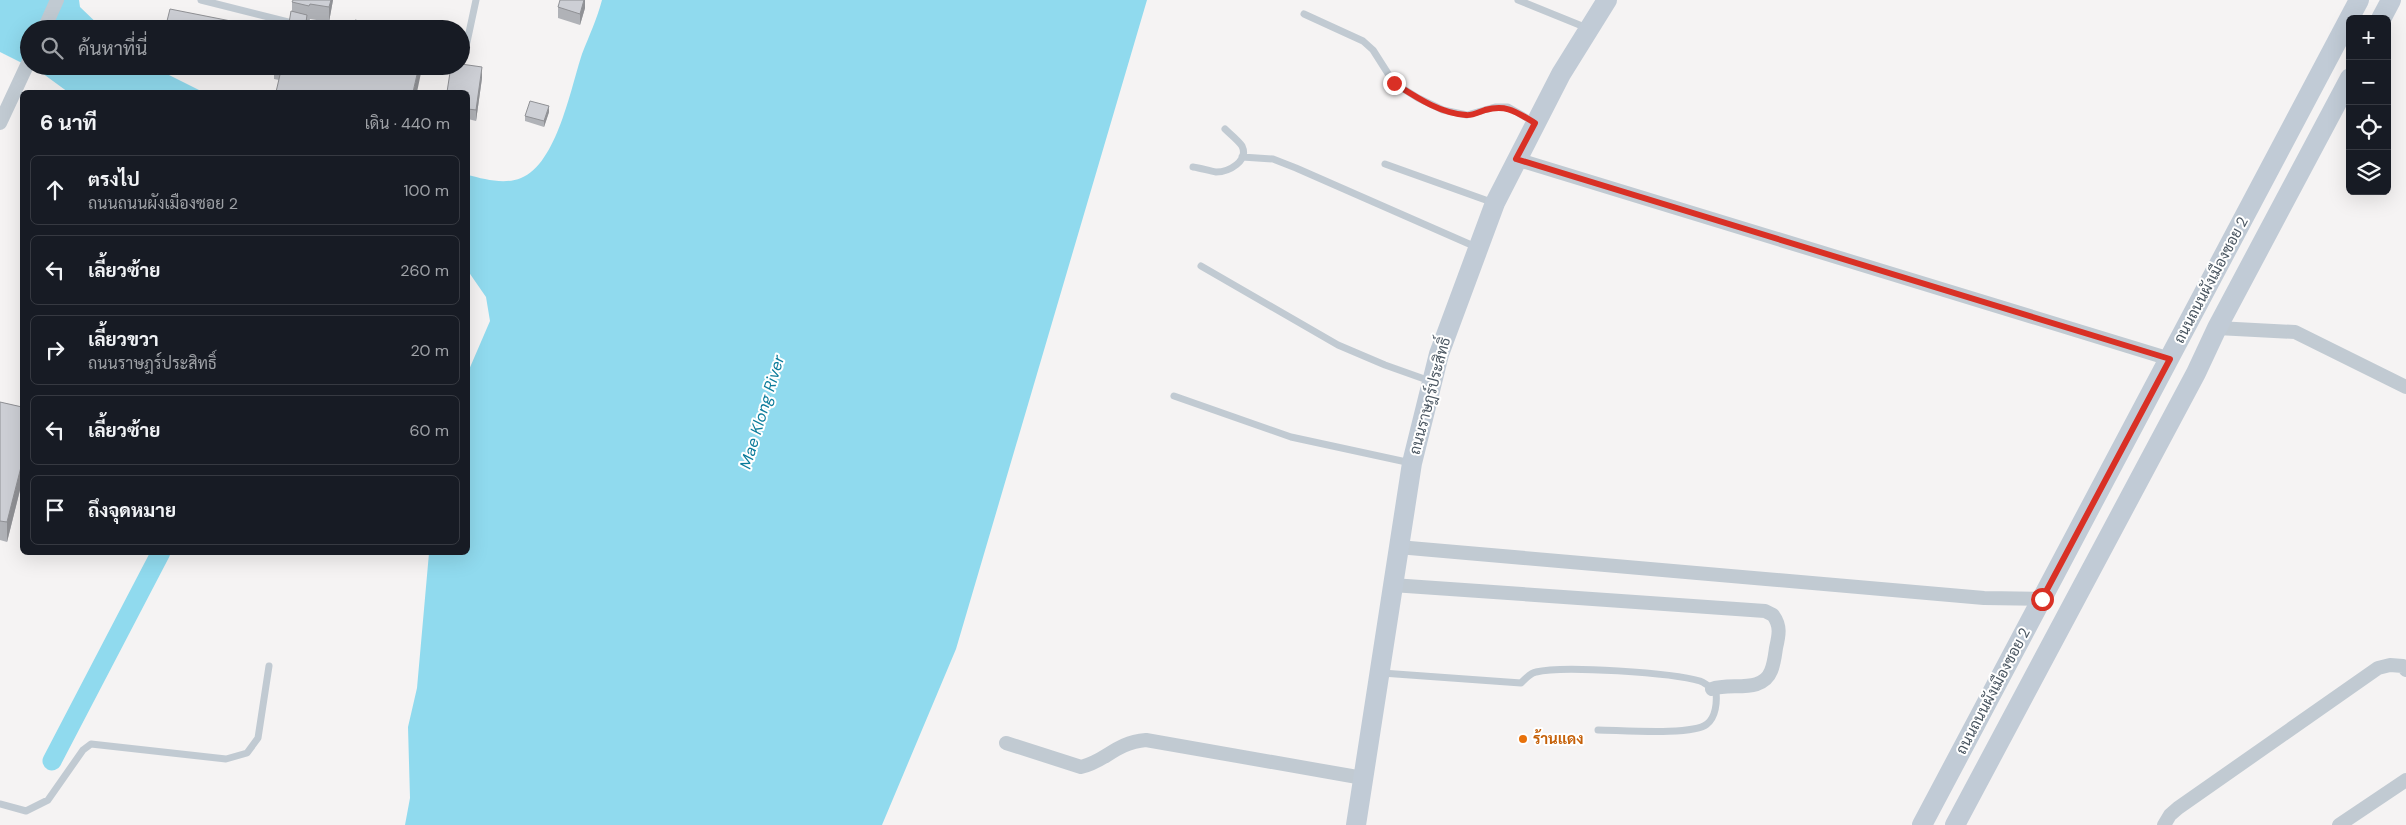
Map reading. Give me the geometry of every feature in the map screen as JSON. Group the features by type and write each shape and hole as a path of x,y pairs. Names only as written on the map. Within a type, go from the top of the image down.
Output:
{"street":[{"path":"48,20 57,0"},
{"name":"ถนนราษฎร์ประสิทธิ์","path":"1356,825 1412,463 1439,354 1495,203 1535,123 1588,28 1607,0"},
{"name":"ถนนถนนผังเมืองซอย 2","path":"1922,825 2359,0"},
{"path":"2383,15 2391,0"},
{"path":"0,123 22,75"},
{"name":"ถนนถนนผังเมืองซอย 2","path":"1955,825 2196,373 2346,86"},
{"path":"1516,159 2170,359"},
{"path":"2218,328 2295,332 2406,387"},
{"path":"1398,547 1958,596 2039,605 2063,623"},
{"path":"1392,585 1765,611 1774,615 1780,630 1771,672 1761,682 1748,687 1720,686 1712,689"},
{"path":"2164,825 2170,815 2178,808 2378,668 2390,664 2403,666 2406,670"},
{"path":"1006,743 1081,767 1098,760 1117,747 1132,741 1146,740 1363,778"},
{"path":"2339,825 2406,780"}],"lane":[{"path":"201,0 280,20"},
{"path":"470,28 476,0"},
{"path":"1518,0 1588,28"},
{"path":"1304,14 1363,41 1383,63 1394,83 1426,102 1443,110 1467,116 1495,107 1508,107 1535,123"},
{"path":"1193,167 1217,172 1230,169 1242,157 1244,153 1241,145 1225,129"},
{"path":"1242,157 1273,159 1478,248"},
{"path":"1385,164 1495,203"},
{"path":"1201,266 1338,345 1385,365 1432,381"},
{"path":"1174,396 1291,438 1412,463"},
{"path":"0,804 26,811 48,800 83,750 91,744 226,759 247,754 258,738 269,666"},
{"path":"1379,673 1521,683 1533,672 1547,670 1598,671 1682,677 1702,682 1716,692 1718,704 1708,724 1693,730 1598,730"}],"water":[{"path":"0,0 79,0 80,7 94,20 20,20 20,62 0,52"},
{"name":"Mae Klong River","path":"602,0 1147,0 956,649 882,825 405,825 410,798 408,727 417,688 429,555 470,555 470,367 490,321 486,297 470,274 470,175 494,181 508,181 521,178 534,170 544,157 561,123 582,54"},
{"path":"45,75 169,75 199,90 65,90"}],"building":[{"path":"293,0 331,0 329,7 310,4 309,6 292,2"},
{"path":"560,0 584,0 580,14 558,7"},
{"path":"170,9 226,20 167,20"},
{"path":"291,11 307,15 306,20 290,20"},
{"path":"470,65 482,67 476,110 470,109 470,90 447,90 450,75 470,75"},
{"path":"280,75 417,75 413,90 276,90"},
{"path":"530,101 549,106 544,121 525,116"},
{"path":"0,402 20,407 20,471 7,522 0,521"}],"waterway":[{"path":"52,761 159,555"}],"place":[{"name":"ร้านแดง","path":"1523,739"}],"route":[{"path":"1394,83 1418,98 1443,110 1467,116 1495,107 1508,107 1535,123 1516,159 2170,359 2042,599"}]}
